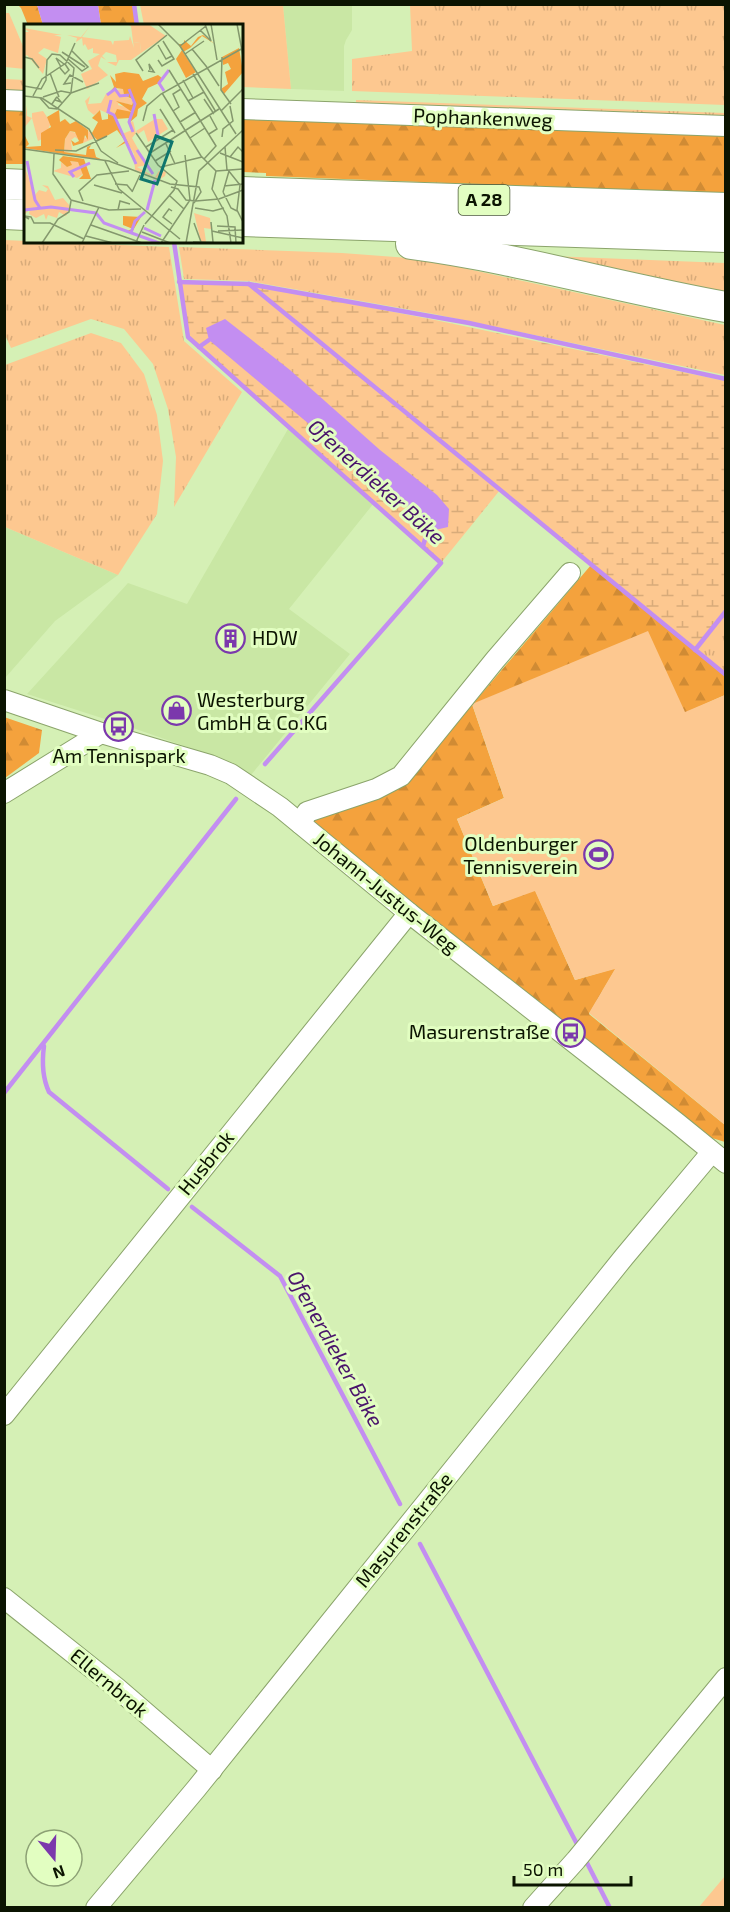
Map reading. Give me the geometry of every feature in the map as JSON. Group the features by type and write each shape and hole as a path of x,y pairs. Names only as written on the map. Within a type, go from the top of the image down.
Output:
{"highway":[{"path":"4,184 24,185"},
{"name":"A 28","path":"243,192 726,208"},
{"path":"4,214 24,215"},
{"name":"A 28","path":"243,221 726,237"},
{"path":"333,225 401,242 477,255 726,308"}],"street":[{"path":"4,100 24,101"},
{"name":"Pophankenweg","path":"243,109 726,126"},
{"path":"301,824 307,812 375,789 401,776 495,660 570,573"},
{"name":"Johann-Justus-Weg","path":"4,700 101,733 210,765 231,774 280,807 410,914 668,1116 718,1158"},
{"path":"4,793 101,733"},
{"name":"Husbrok","path":"4,1414 410,914"},
{"name":"Masurenstraße","path":"96,1908 212,1770 624,1257 718,1158"},
{"name":"Ellernbrok","path":"4,1598 117,1688 212,1770"},
{"path":"533,1908 576,1860 726,1678"}],"shaded area":[{"path":"37,5 98,5 101,24 43,24"},
{"path":"283,5 352,5 352,30 344,46 344,91 291,89"},
{"path":"225,319 290,370 380,450 437,495 449,509 448,527 435,530 209,340 206,328"},
{"path":"288,429 374,503 289,609 350,654 251,775 233,763 27,694 128,583 187,604"},
{"path":"5,527 118,575 55,621 5,678"}],"green space":[{"path":"18,5 37,5 43,24 28,24"},
{"path":"98,5 133,5 136,24 101,24"},
{"path":"140,5 283,5 291,89 243,87 243,24 144,24"},
{"path":"410,5 725,5 725,105 352,91 352,59 412,51"},
{"path":"5,13 9,13 24,49 24,69 5,67"},
{"path":"5,79 24,80 24,92 5,92"},
{"path":"356,100 725,113 725,119 356,105"},
{"path":"5,109 24,109 24,164 5,164"},
{"path":"243,117 725,135 725,194 266,176 266,173 243,172"},
{"path":"4,240 24,241 24,243 169,247 184,341 242,392 174,507 176,457 168,409 153,364 124,329 91,319 11,348 5,335"},
{"path":"179,247 342,253 422,259 725,325 725,375 434,314 249,281 184,279"},
{"path":"525,255 725,263 725,295"},
{"path":"179,282 249,284 435,320 725,381 725,611 695,650 500,490 441,563 188,337"},
{"path":"91,333 121,343 144,374 157,415 163,461 157,514 118,575 5,527 5,365"},
{"path":"591,565 725,672 725,695 685,713 473,704"},
{"path":"725,611 725,676 695,650"},
{"name":"Oldenburger Tennisverein","path":"648,631 685,712 725,695 725,1125 589,1013 615,969 575,980 535,891 493,906 457,819 504,798 472,704"},
{"path":"472,705 504,798 457,819 493,906 535,890 575,980 616,968 589,1014 725,1125 725,1142 712,1138 301,824 405,784"},
{"path":"4,717 42,730 39,753 5,778"},
{"path":"725,1876 725,1907 699,1907"}],"waterway":[{"name":"Ofenerdieker Bäke","path":"134,4 137,24"},
{"name":"Ofenerdieker Bäke","path":"174,243 188,337 441,563 265,764"},
{"path":"179,282 249,284 469,323 726,379"},
{"path":"249,284 726,675"},
{"path":"199,347 209,340"},
{"path":"423,546 429,526"},
{"path":"695,650 726,611"},
{"name":"Ofenerdieker Bäke","path":"4,1093 236,799"},
{"path":"44,1046 43,1069 49,1092 168,1189"},
{"name":"Ofenerdieker Bäke","path":"192,1207 280,1276 400,1504"},
{"name":"Ofenerdieker Bäke","path":"420,1544 577,1844"},
{"name":"Ofenerdieker Bäke","path":"585,1859 610,1908"}],"place":[{"name":"HDW","path":"231,638"},
{"name":"Westerburg GmbH & Co.KG","path":"176,711"},
{"name":"Am Tennispark","path":"119,726"},
{"name":"Oldenburger Tennisverein","path":"599,855"},
{"name":"Masurenstraße","path":"571,1032"}]}
